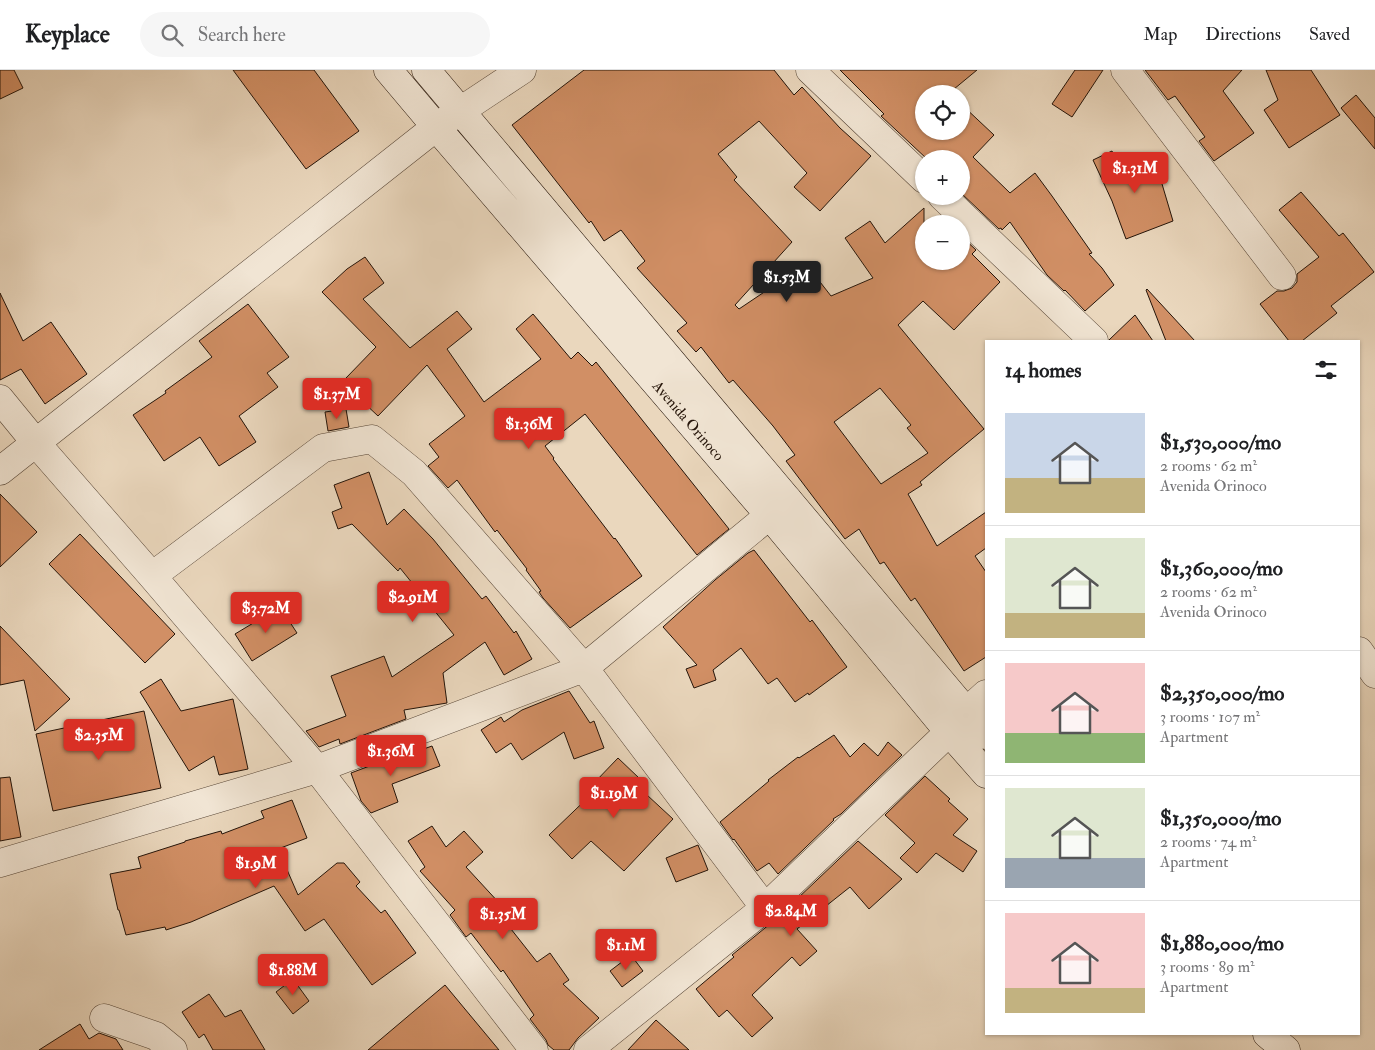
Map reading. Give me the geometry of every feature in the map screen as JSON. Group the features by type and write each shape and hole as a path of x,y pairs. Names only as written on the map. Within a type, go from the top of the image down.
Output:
{"street":[{"name":"Avenida Orinoco","path":"388,70 436,128 985,734"},
{"name":"Avenida Orinoco","path":"426,70 461,110 779,508 949,732 985,773"},
{"path":"0,471 436,128 522,70"},
{"path":"810,70 915,170"},
{"path":"1125,70 1282,276"},
{"path":"951,205 1093,340"},
{"path":"0,399 317,769 534,1050"},
{"path":"152,576 323,448 372,439 414,473 584,668 765,908"},
{"path":"0,863 317,769 584,668 779,508"},
{"path":"1360,652 1375,674"},
{"path":"588,1050 765,908 949,732 966,712 985,695"},
{"path":"104,1018 156,1036 172,1050"},
{"path":"1268,1035 1286,1050"}],"building":[{"path":"0,70 14,70 23,88 0,99"},
{"path":"233,70 314,70 359,131 306,169"},
{"path":"584,70 774,70 794,95 802,87 840,128 871,156 820,211 794,187 807,173 759,121 718,154 737,177 734,180 792,242 735,305 739,309 806,264 831,296 873,278 845,238 870,221 885,243 915,216 915,270 970,270 970,244 976,250 972,254 1000,282 954,330 923,301 898,325 984,429 920,482 922,485 908,494 937,546 985,513 985,549 975,556 985,571 985,658 964,671 915,598 911,601 884,562 880,564 859,529 845,539 786,461 795,455 773,426 733,380 729,383 701,347 696,352 677,331 687,323 637,268 645,261 621,230 604,241 591,221 589,223 512,125","holes":["880,388 911,425 907,428 928,453 881,484 834,422"]},
{"path":"840,70 977,70 959,85 915,85 915,140 970,140 970,112 994,135 973,157 1010,193 1035,173 1092,253 1089,254 1114,285 1085,311 1047,275 1010,222 1002,230 1001,228 999,229 970,202 970,150 917,150 881,116 884,114"},
{"path":"1075,70 1103,70 1072,117 1052,104"},
{"path":"1145,70 1242,70 1223,91 1254,133 1214,161 1199,141 1205,137 1175,96 1168,100"},
{"path":"1266,70 1311,70 1340,115 1289,148 1264,110 1278,100"},
{"path":"1356,95 1375,118 1375,149 1341,108"},
{"path":"1112,151 1119,167 1154,157 1173,221 1126,239 1112,201 1093,160"},
{"path":"1301,192 1339,236 1343,233 1374,272 1331,306 1337,313 1303,340 1288,340 1260,304 1277,291 1292,288 1297,282 1297,274 1319,257 1279,210"},
{"path":"924,208 924,215 916,215"},
{"path":"365,257 384,283 363,299 410,348 457,311 472,329 447,349 484,402 541,359 516,329 533,314 571,359 578,352 592,366 596,362 729,529 697,555 585,414 545,446 642,576 570,628 543,598 539,592 541,591 527,569 497,530 495,532 457,480 448,488 428,466 439,457 429,444 465,416 427,365 378,416 346,386 346,378 376,347 322,292 347,269"},
{"path":"1147,289 1194,340 1166,340"},
{"path":"0,293 23,341 51,322 87,374 45,404 21,369 0,380"},
{"path":"248,304 289,357 267,373 278,387 239,416 256,442 219,466 200,437 164,461 133,415 166,393 165,391 212,357 199,341"},
{"path":"1135,315 1152,340 1109,340"},
{"path":"346,409 349,427 328,431 325,412"},
{"path":"369,472 387,525 404,509 433,539 482,599 486,596 514,633 516,631 532,659 504,675 485,642 443,673 447,703 404,710 406,719 340,744 339,739 319,747 306,731 346,716 331,676 384,656 392,677 454,635 400,568 398,571 352,524 338,529 332,512 342,508 334,485"},
{"path":"0,494 37,532 0,567"},
{"path":"80,534 175,634 145,663 49,564"},
{"path":"754,550 810,622 812,620 847,667 809,695 808,693 795,702 777,678 768,684 741,648 713,670 716,680 694,688 686,669 697,665 663,627 715,580"},
{"path":"280,607 297,633 252,661 235,634"},
{"path":"0,626 70,699 35,731 24,680 0,685"},
{"path":"161,679 181,711 233,699 248,769 219,775 214,756 189,771 140,692"},
{"path":"569,691 590,723 594,721 604,748 574,759 564,732 522,760 511,743 496,753 481,730 501,717 504,722 522,710"},
{"path":"144,711 161,788 53,811 36,734"},
{"path":"834,735 850,757 864,743 878,756 888,742 902,755 841,814 833,819 778,874 769,863 757,871 720,822 768,780 798,757"},
{"path":"432,746 440,766 392,784 398,802 371,813 361,801 351,773 417,748 418,751"},
{"path":"618,758 639,778 634,783 673,819 624,871 591,841 572,859 549,835 599,787 594,783"},
{"path":"925,776 968,819 953,835 977,851 963,872 936,853 917,873 900,858 915,843 885,815"},
{"path":"10,777 21,837 0,841 0,778"},
{"path":"292,800 307,838 278,849 298,895 337,863 344,863 360,882 356,886 381,913 385,910 416,953 372,985 324,919 305,931 274,886 191,922 166,930 165,927 126,935 110,874 141,868 138,857 221,831 222,834 264,818 261,811"},
{"path":"432,826 446,847 464,831 483,852 466,867 501,905 496,910 537,962 550,953 569,980 563,984 599,1018 578,1038 569,1050 554,1050 548,1045 530,1019 534,1015 503,970 501,972 471,933 466,937 450,915 455,910 420,871 425,867 408,841"},
{"path":"858,841 902,879 869,909 850,887 797,929 817,951 800,966 792,957 752,995 773,1018 752,1037 727,1010 719,1017 696,989 734,957 732,955 776,919"},
{"path":"698,845 708,870 676,882 666,858"},
{"path":"631,955 643,971 622,987 610,971"},
{"path":"293,979 309,1001 293,1014 276,992"},
{"path":"445,985 499,1050 368,1050"},
{"path":"209,994 225,1017 241,1010 265,1050 213,1050 204,1034 199,1038 182,1012"},
{"path":"656,1020 689,1050 628,1050"},
{"path":"80,1024 89,1039 99,1033 116,1039 123,1050 39,1050"}]}
